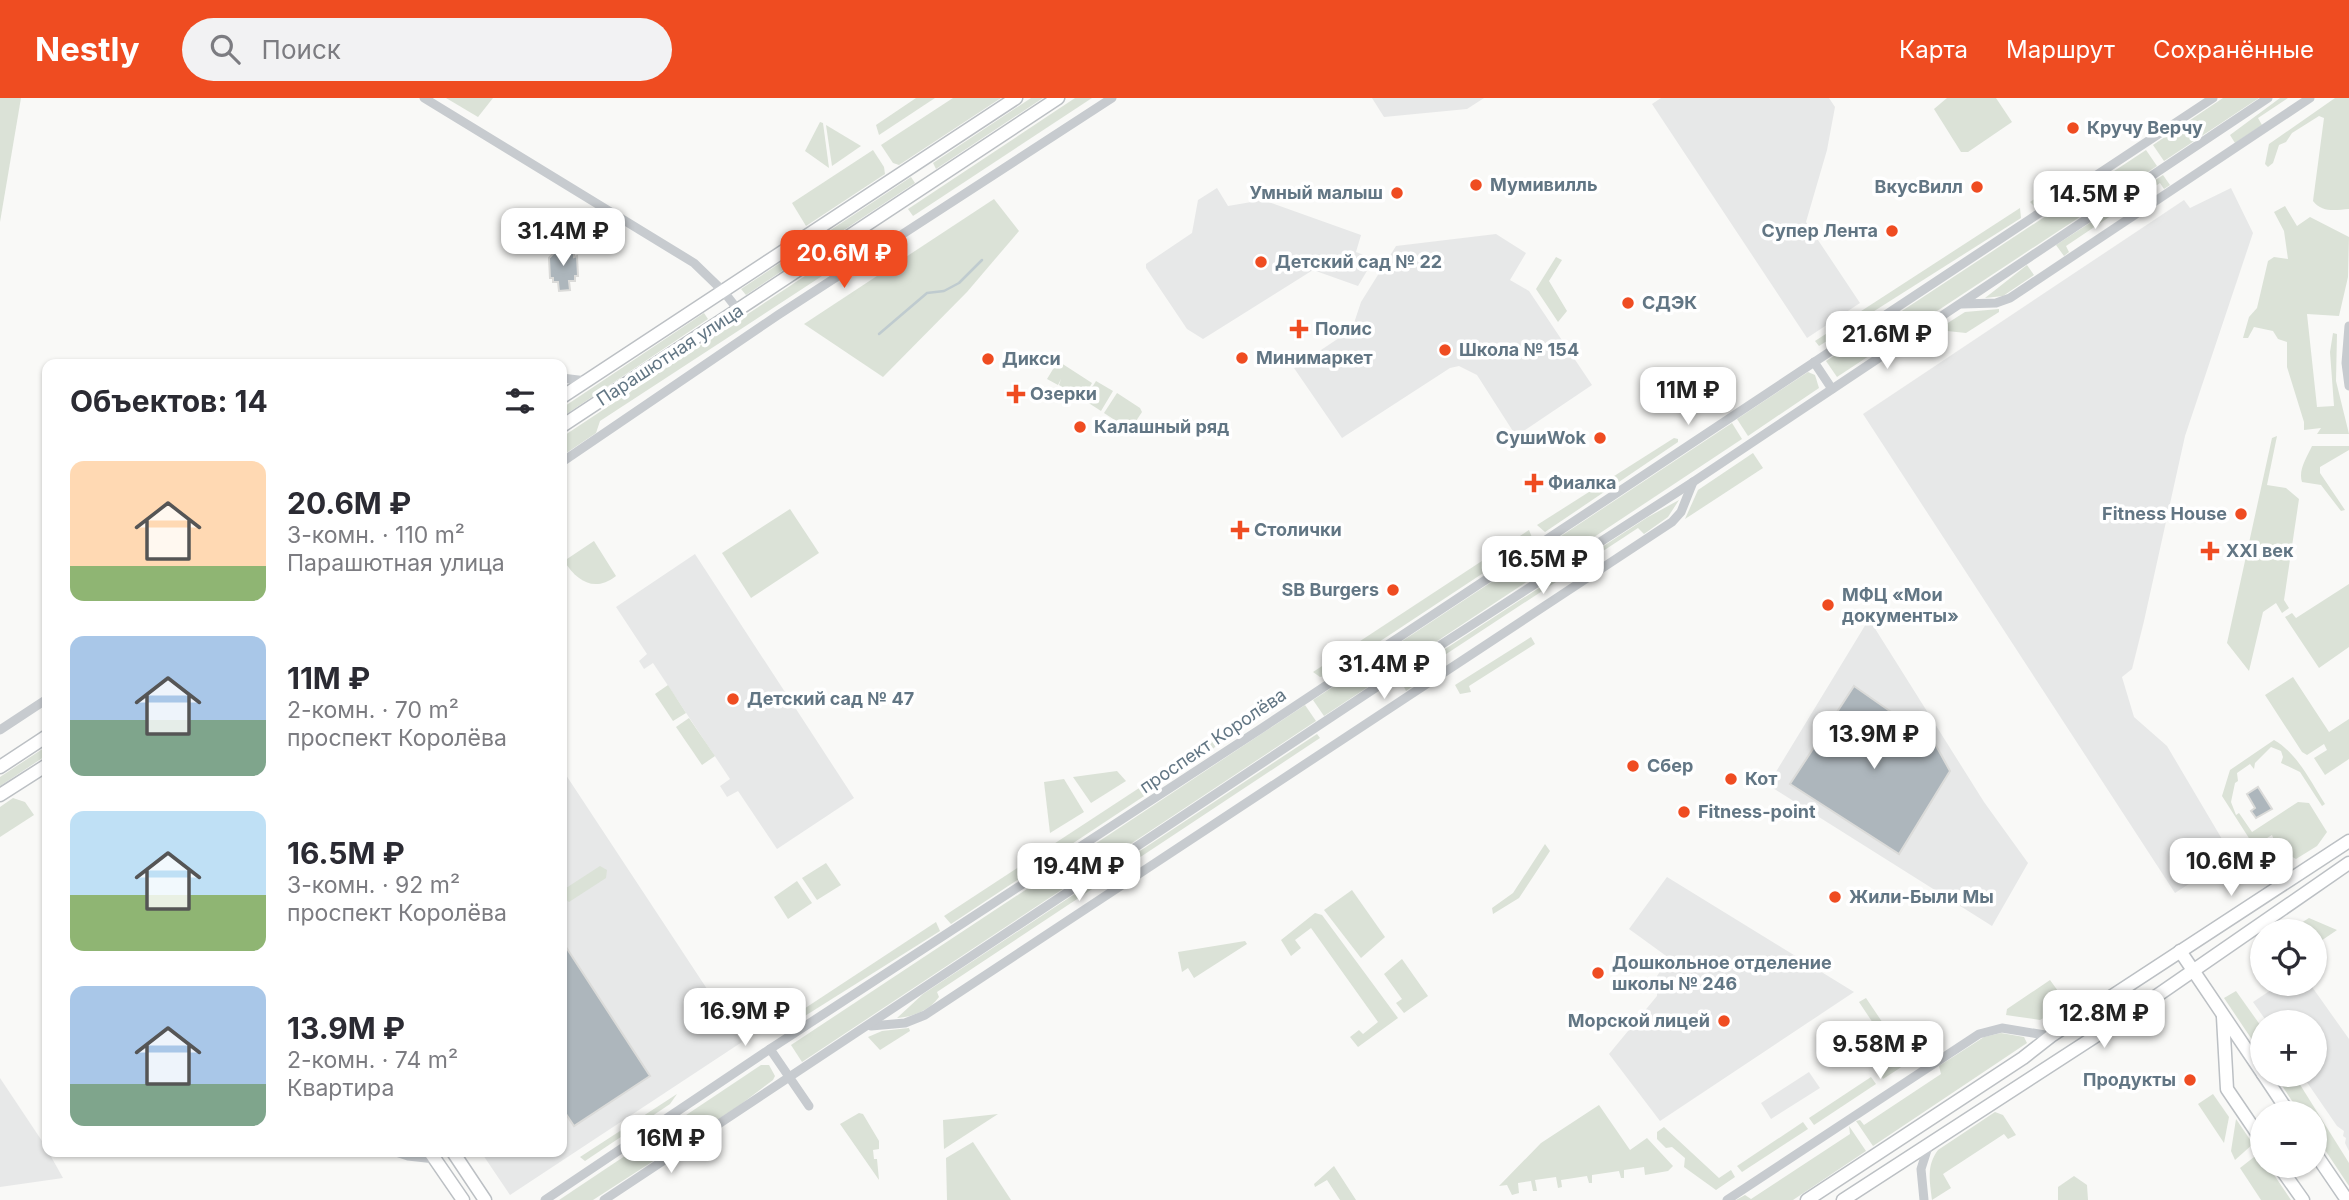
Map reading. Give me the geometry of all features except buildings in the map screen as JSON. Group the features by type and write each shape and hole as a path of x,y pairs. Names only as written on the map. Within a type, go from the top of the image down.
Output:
{"main road":[{"name":"Парашютная улица","path":"567,394 1016,98"},
{"name":"Парашютная улица","path":"567,423 1058,98"},
{"path":"922,160 919,165 921,174 924,178 936,179"},
{"path":"0,767 42,739"},
{"path":"0,796 42,768"},
{"path":"1807,1200 2349,841"},
{"path":"1843,1200 2193,970 2349,863"},
{"path":"2180,951 2250,1054"},
{"path":"2223,1014 2227,1089 2250,1123"},
{"path":"434,1157 463,1200"},
{"path":"456,1157 485,1200"},
{"path":"2327,1171 2347,1200"},
{"path":"2287,1178 2303,1200"}],"street":[{"path":"424,98 694,263 724,292 737,310"},
{"path":"567,459 778,315 1112,98"},
{"name":"проспект Королёва","path":"545,1200 2213,98"},
{"path":"604,1200 1419,659 1693,482 2268,98"},
{"path":"1960,304 1996,303 2010,298 2310,98"},
{"path":"2349,326 2346,363 2349,386"},
{"path":"1814,362 1832,389"},
{"path":"567,379 586,381"},
{"path":"869,1026 916,1020 1009,961 1672,522 1681,512 1693,482"},
{"path":"0,730 42,702"},
{"path":"1727,1200 1979,1034 2002,1028 2051,1036"},
{"path":"770,1049 809,1106"},
{"path":"1924,1200 1921,1169 1929,1143"},
{"path":"1904,1159 1921,1169"}],"shaded area":[{"path":"0,98 21,98 0,222"},
{"path":"446,98 493,98 478,117"},
{"path":"916,98 935,98 879,135 876,125"},
{"path":"953,98 1001,98 899,165 893,163 881,145"},
{"path":"1031,98 1043,98 936,169 933,163"},
{"path":"1075,98 1092,98 913,216 908,209"},
{"path":"1372,98 1484,98 1467,109 1384,117"},
{"path":"1661,98 1829,98 1835,107 1827,150 1806,222 1860,303 1807,338 1652,104"},
{"path":"1947,98 1996,98 2012,122 1968,152 1961,152 1934,109"},
{"path":"2223,98 2259,98 2164,161 2153,145"},
{"path":"2280,98 2288,98 2258,118 2262,125 2235,143 2230,135"},
{"path":"2335,98 2349,98 2349,209 2334,210 2325,209 2313,201 2324,118 2319,116 2292,133 2286,142 2279,145 2273,163 2268,167 2265,164 2269,144"},
{"path":"820,122 823,123 829,168 805,151"},
{"path":"826,125 861,146 832,166"},
{"path":"873,150 884,167 885,174 806,226 792,203"},
{"path":"2146,150 2157,166 1837,377 1826,361"},
{"path":"2074,172 2077,177 2060,192 2036,208 2030,202"},
{"path":"2163,175 2170,185 2164,189 2160,183 2066,246 2069,252 2064,256 2056,245"},
{"path":"911,177 915,183 818,247 814,241"},
{"name":"Детский сад № 22","path":"1217,188 1228,206 1263,200 1361,235 1356,252 1374,259 1358,286 1313,270 1203,339 1187,329 1146,268 1146,264 1192,233 1198,200"},
{"path":"2231,188 2253,233 2185,436 2132,669 2122,677 2134,717 2167,746 2232,856 2175,893 1863,414 2184,200 2190,208"},
{"path":"994,199 1019,231 967,292 883,377 804,324"},
{"path":"2285,206 2297,226 2310,217 2349,237 2348,277 2339,316 2307,314 2317,407 2334,406 2330,352 2333,333 2337,334 2336,381 2349,434 2317,434 2321,428 2304,430 2287,367 2287,342 2278,339 2273,331 2254,327 2248,338 2243,338 2249,317 2257,308 2268,261 2274,257 2288,259 2284,231 2274,212"},
{"path":"2020,208 2021,218 1819,346 1815,341"},
{"name":"Школа № 154","path":"1496,234 1526,253 1510,280 1529,291 1592,385 1516,436 1477,375 1459,366 1450,368 1342,438 1294,368 1353,326 1361,302 1396,246"},
{"path":"807,245 812,251 746,295 741,289"},
{"path":"1556,257 1562,260 1549,281 1567,311 1558,322 1536,289"},
{"path":"2027,265 2034,275 2003,296 1985,298"},
{"path":"817,268 822,276 600,421 596,433 567,453 567,434"},
{"path":"1999,309 1999,312 1966,333 1947,331 1943,326 1965,312"},
{"path":"704,313 708,319 567,414 567,405"},
{"path":"1058,361 1092,383 1083,399 1059,385 1061,379 1058,385 1047,379"},
{"path":"1808,372 1815,375 1819,388 1748,436 1737,419"},
{"path":"1096,381 1113,391 1101,411 1084,400"},
{"path":"1117,393 1142,412 1130,430 1104,413"},
{"path":"1732,423 1742,439 1324,716 1313,700"},
{"path":"2277,436 2267,485 2286,488 2299,499 2284,600 2289,608 2282,613 2276,603 2263,612 2249,671 2227,643 2272,438"},
{"path":"1674,438 1678,439 1678,442 1545,532 1537,525"},
{"path":"2312,446 2349,446 2349,450 2320,467 2320,473 2345,510 2341,511 2321,485 2302,482 2302,468"},
{"path":"1753,453 1763,468 1685,519 1698,490"},
{"path":"1679,500 1668,517 1644,534 1638,528 1425,668 1423,679 1406,691 1402,683 1422,664 1648,517"},
{"path":"790,509 819,553 751,598 722,553"},
{"path":"1529,530 1533,540 1329,675 1320,677 1313,672"},
{"path":"594,541 616,576 600,584 587,582 575,574 567,565 567,559"},
{"name":"Детский сад № 47","path":"695,554 854,798 777,849 738,791 727,797 720,786 730,779 653,663 644,669 639,661 647,654 616,607"},
{"path":"2349,584 2349,647 2319,668 2285,617 2292,613 2296,618"},
{"path":"1869,619 1984,802 2028,863 1992,926 1768,785"},
{"path":"1531,637 1535,644 1469,686 1471,692 1460,694 1455,685"},
{"path":"2293,677 2329,732 2349,719 2349,759 2325,775 2314,758 2327,750 2324,744 2307,755 2302,752 2265,695"},
{"path":"668,685 686,713 673,721 655,694"},
{"path":"1305,705 1316,721 802,1062 791,1045"},
{"path":"689,718 715,756 702,765 676,727"},
{"path":"1223,733 1226,738 1203,757 951,924 944,916"},
{"path":"1317,734 1320,738 937,992 939,997 926,1009 897,1018 923,994"},
{"path":"2274,740 2297,760 2325,804 2322,806 2300,772 2281,763 2281,751 2271,747 2255,763 2254,769 2250,764 2237,773 2238,781 2235,783 2231,802 2236,815 2239,813 2252,832 2298,802 2309,803 2327,832 2317,846 2296,859 2277,848 2272,835 2254,846 2222,796 2230,770"},
{"path":"42,749 42,758 0,786 0,777"},
{"path":"1117,771 1126,781 1091,803 1073,777"},
{"path":"567,777 742,1042 510,1195 484,1157 567,1157"},
{"path":"1064,779 1084,812 1050,833 1044,782"},
{"path":"13,798 25,802 34,815 0,837 0,807"},
{"path":"1545,844 1550,851 1519,898 1493,914 1492,908 1513,893"},
{"path":"826,863 841,885 817,900 802,878"},
{"path":"600,866 607,870 606,878 569,902 567,887"},
{"name":"Морской лицей","path":"1667,877 1854,992 1660,1121 1609,1054 1657,996 1657,976 1669,958 1629,929"},
{"path":"797,881 812,903 788,919 774,897"},
{"path":"1352,890 1385,937 1361,958 1324,910"},
{"path":"1315,913 1322,915 1398,1018 1358,1047 1350,1037 1359,1030 1363,1034 1378,1022 1311,928 1295,940 1301,948 1291,956 1281,940"},
{"path":"936,922 940,931 781,1031 778,1026"},
{"path":"2327,926 2337,930 2327,937"},
{"path":"1245,941 1247,944 1194,978 1188,968 1182,972 1178,952"},
{"path":"1402,959 1428,996 1404,1013 1396,1003 1402,999 1384,974"},
{"path":"2050,980 2058,991 2055,994 2063,1007 2040,1020 2006,1015 2007,1009"},
{"path":"2236,991 2250,1011 2250,1037 2224,998"},
{"path":"2262,996 2319,996 2349,1039 2349,1151 2343,1136 2344,1131 2327,1111 2327,1101 2320,1101 2310,1087 2327,1087 2327,1010 2259,1010 2253,1002"},
{"path":"1866,998 1909,1062 1883,1079 1878,1072 1897,1059 1859,1002"},
{"path":"909,1028 910,1031 880,1050 868,1037 882,1031"},
{"path":"2001,1033 2024,1037 2027,1043 1873,1146 1856,1121 1860,1120 1864,1125 1941,1074 1939,1066 1984,1037"},
{"path":"761,1065 769,1065 775,1076 773,1080 740,1105 593,1200 559,1200"},
{"path":"1809,1072 1820,1088 1771,1119 1761,1103"},
{"path":"1871,1077 1876,1084 1814,1125 1809,1118"},
{"path":"0,1078 42,1141 42,1157 51,1157 63,1178 0,1187"},
{"path":"2283,1087 2302,1087 2310,1101 2292,1101"},
{"path":"677,1094 670,1104 585,1161 580,1157"},
{"path":"2213,1094 2229,1117 2224,1143 2198,1104"},
{"path":"1599,1105 1630,1150 1647,1138 1673,1166 1668,1171 1645,1175 1644,1167 1624,1170 1624,1178 1621,1178 1619,1171 1592,1175 1592,1183 1589,1183 1587,1176 1561,1180 1562,1187 1558,1188 1556,1177 1535,1180 1537,1191 1533,1191 1531,1181 1518,1183 1519,1193 1512,1195 1507,1185 1499,1186 1541,1143"},
{"path":"1995,1112 2003,1115 2016,1135 2008,1139 2004,1134 1943,1174 1951,1188 1932,1200 1930,1168 1938,1150"},
{"path":"859,1113 863,1114 879,1141 879,1149 873,1150 874,1159 877,1159 879,1180 840,1124"},
{"path":"998,1114 944,1149 943,1120"},
{"path":"2236,1119 2250,1140 2250,1147 2235,1160 2231,1151"},
{"path":"1803,1122 1808,1129 1742,1172 1737,1166"},
{"path":"1849,1126 1866,1151 1793,1200 1736,1200 1745,1195 1751,1199 1850,1134"},
{"path":"1664,1127 1719,1178 1731,1170 1735,1177 1716,1190 1684,1167 1685,1158 1672,1147 1666,1148 1657,1139 1657,1132"},
{"path":"2327,1128 2349,1163 2349,1186 2327,1153"},
{"path":"973,1142 1011,1200 947,1200 946,1158"},
{"path":"2250,1160 2250,1178 2276,1178 2291,1200 2261,1200 2240,1168"},
{"path":"1334,1166 1356,1200 1340,1200 1327,1180 1315,1187 1314,1184"},
{"path":"2074,1176 2087,1185 2088,1200 2058,1200 2058,1187"}],"waterway":[{"path":"879,334 927,293 944,291 959,283 982,260"}],"place":[{"name":"Кручу Верчу","path":"2073,128"},
{"name":"Мумивилль","path":"1476,185"},
{"name":"ВкусВилл","path":"1977,187"},
{"name":"Умный малыш","path":"1397,193"},
{"name":"Супер Лента","path":"1892,231"},
{"name":"Детский сад № 22","path":"1261,262"},
{"name":"СДЭК","path":"1628,303"},
{"name":"Полис","path":"1299,329"},
{"name":"Школа № 154","path":"1445,350"},
{"name":"Минимаркет","path":"1242,358"},
{"name":"Дикси","path":"988,359"},
{"name":"Озерки","path":"1016,394"},
{"name":"Калашный ряд","path":"1080,427"},
{"name":"СушиWok","path":"1600,438"},
{"name":"Фиалка","path":"1534,483"},
{"name":"Fitness House","path":"2241,514"},
{"name":"Столички","path":"1240,530"},
{"name":"XXI век","path":"2210,551"},
{"name":"SB Burgers","path":"1393,590"},
{"name":"МФЦ «Мои документы»","path":"1828,605"},
{"name":"Детский сад № 47","path":"733,699"},
{"name":"Сбер","path":"1633,766"},
{"name":"Кот","path":"1731,779"},
{"name":"Fitness-point","path":"1684,812"},
{"name":"Жили-Были Мы","path":"1835,897"},
{"name":"Дошкольное отделение школы № 246","path":"1598,973"},
{"name":"Морской лицей","path":"1724,1021"},
{"name":"Продукты","path":"2190,1080"}]}
